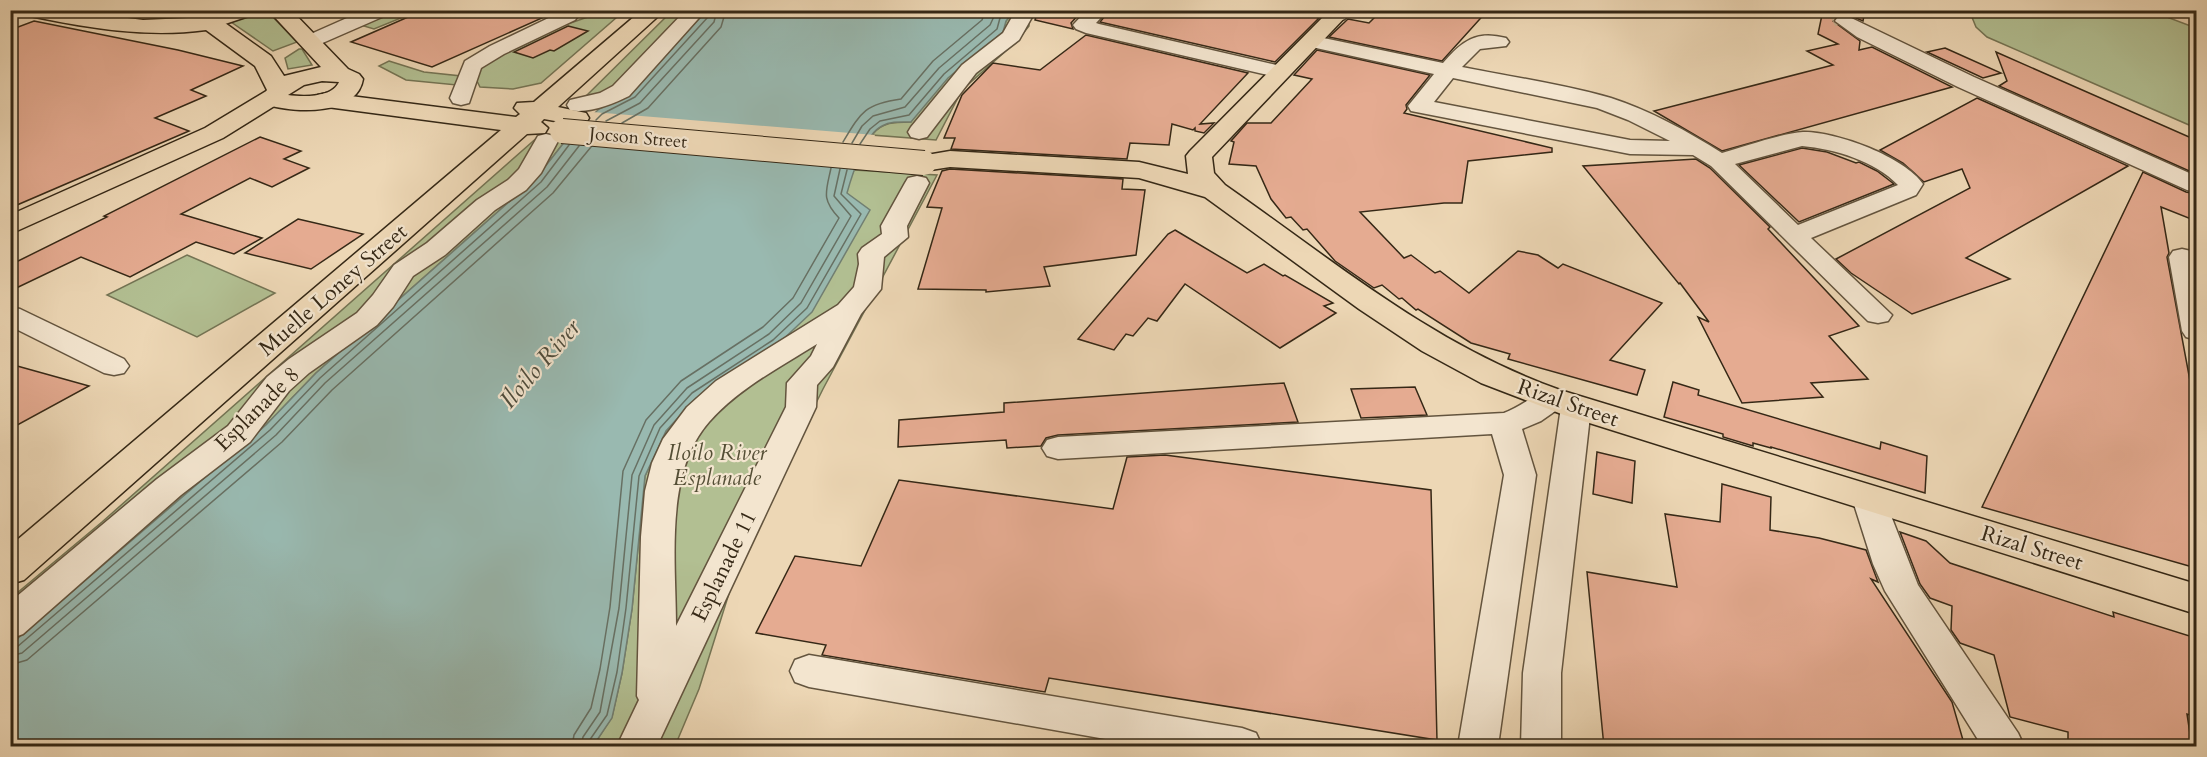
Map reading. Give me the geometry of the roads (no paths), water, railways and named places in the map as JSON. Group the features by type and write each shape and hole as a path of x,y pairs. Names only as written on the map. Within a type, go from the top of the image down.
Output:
{"main road":[{"path":"30,10 75,19 159,30 256,55"},
{"path":"123,24 190,25 208,17 248,10"},
{"path":"10,226 214,133 322,101 346,91 346,78 278,10"},
{"path":"308,10 308,38"},
{"name":"Muelle Loney Street","path":"10,569 554,122 655,10"},
{"path":"1199,156 1281,72 1314,42 1333,12"},
{"path":"208,17 268,67 277,93"},
{"name":"Jocson Street","path":"214,133 301,78 322,74 460,98 554,122"},
{"name":"Jocson Street","path":"277,93 278,100 292,105 322,101 464,117 554,122 928,157 1139,170 1215,190"},
{"name":"Jocson Street","path":"1139,170 1199,156"},
{"name":"Rizal Street","path":"1199,156 1201,174 1215,190 1382,311 1434,345 1505,381 1564,403 2196,599"}],"street":[{"path":"308,38 382,10"},
{"path":"547,10 568,16"},
{"path":"554,122 621,91 697,10"},
{"path":"928,157 969,69 1012,36 1019,20 1027,10"},
{"path":"1099,10 1083,25 1281,72"},
{"path":"460,98 472,64 568,16 589,12"},
{"path":"1838,15 1864,33 1966,82 2196,185"},
{"path":"1314,42 1603,103 1677,135 1719,161 1878,315"},
{"path":"1499,42 1475,43 1465,50 1446,70 1419,106 1630,147 1695,148"},
{"name":"Esplanade 8","path":"10,624 169,487 238,434 278,384 299,366 367,319 383,301 403,271 436,249 486,205 529,173 554,122"},
{"path":"1719,161 1802,139 1814,140 1835,144 1895,169 1911,184 1907,190 1794,236"},
{"name":"Esplanade 11","path":"637,747 801,407 802,383 823,360 848,311 867,289 872,264 871,254 895,237 894,226 928,157"},
{"path":"2182,257 2196,331"},
{"name":"Esplanade 11","path":"657,703 656,629 662,491 668,463 679,439 698,414 727,388 848,311"},
{"path":"10,315 114,366"},
{"path":"1058,448 1505,423 1564,403 1542,673 1541,747"},
{"path":"1478,747 1497,612 1520,475 1505,423"},
{"path":"1869,498 1891,564 1903,591 2004,747"},
{"path":"809,672 1242,747"}],"water":[{"name":"Iloilo River","path":"706,11 1014,11 1006,21 1003,32 948,78 911,122 885,124 870,137 860,156 847,193 870,210 812,312 777,345 696,398 666,431 645,476 632,609 612,718 593,746 11,746 10,645 266,425 316,373 537,177 566,140 599,109 631,93"}],"tunnel":[{"path":"1839,10 1845,21"}],"park label":[{"name":"Iloilo River Esplanade","path":"717,466"}]}
